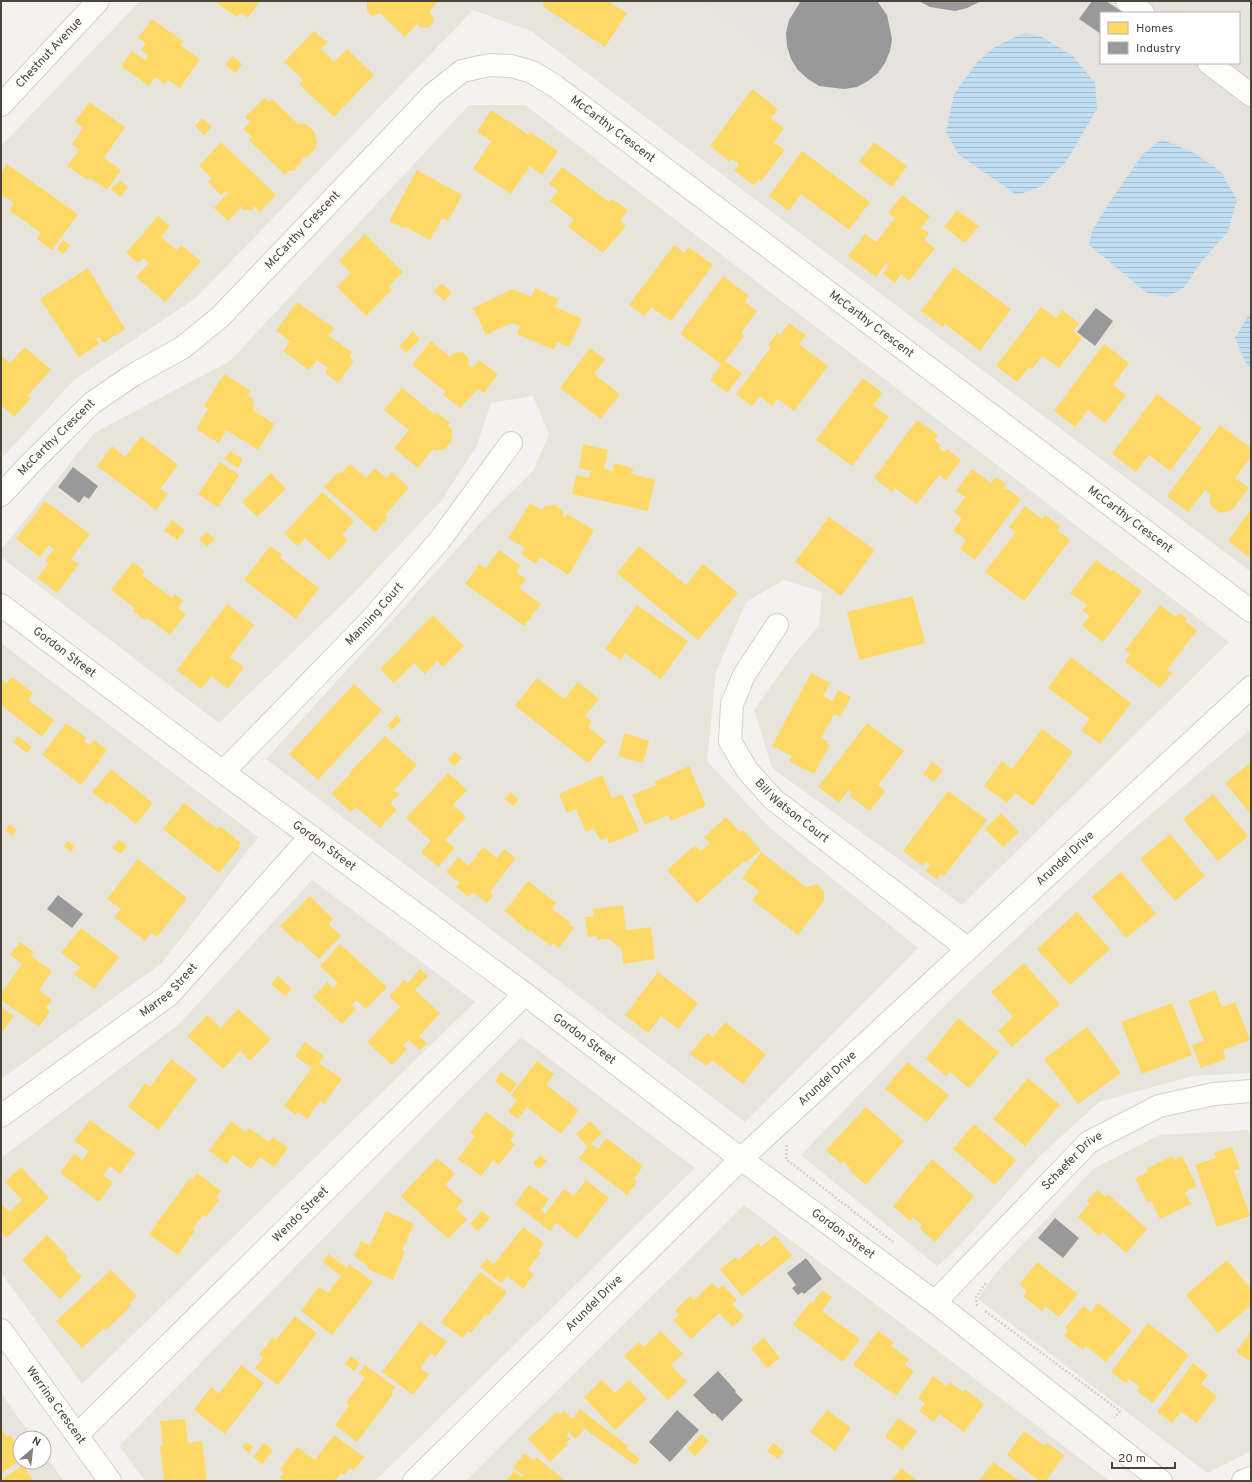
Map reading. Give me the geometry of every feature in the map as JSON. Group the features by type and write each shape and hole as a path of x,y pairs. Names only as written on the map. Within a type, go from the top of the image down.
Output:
{"street":[{"name":"Chestnut Avenue","path":"1,105 98,1"},
{"path":"1128,1 1142,12"},
{"path":"1210,64 1251,95"},
{"name":"McCarthy Crescent","path":"1,495 92,403 133,375 182,348 220,316 433,94 462,71 489,65 511,66 532,72 561,91 1251,611"},
{"name":"Manning Court","path":"223,772 370,621 439,541 511,443"},
{"name":"Gordon Street","path":"1,606 223,772 525,994 742,1159 935,1302 1160,1481"},
{"name":"Bill Watson Court","path":"777,625 744,675 732,704 730,741 747,770 773,799 968,949"},
{"name":"Arundel Drive","path":"414,1481 742,1159 1251,687"},
{"name":"Marree Street","path":"1,1116 169,995 310,836"},
{"name":"Wendo Street","path":"77,1435 525,994"},
{"name":"Schaefer Drive","path":"935,1302 1089,1142 1159,1106 1214,1094 1251,1091"},
{"name":"Werrina Crescent","path":"1,1330 110,1481"},
{"path":"1243,1481 1251,1478"}],"path":[{"path":"787,1143 786,1159 896,1244"},
{"path":"988,1279 976,1297 976,1305 1120,1411 1116,1415"}],"shaded area":[{"path":"140,1 696,1 1251,417 1251,572 531,31 473,10 196,298 75,379 1,459 1,146"},
{"path":"696,1 1171,1 1186,12 1100,12 1100,64 1240,64 1240,53 1251,61 1251,417"},
{"path":"1171,1 1251,1 1251,61 1240,53 1240,12 1186,12"},
{"path":"469,105 525,105 1229,642 962,905 772,768 754,710 794,654 819,626 822,592 784,580 746,602 716,672 707,761 770,828 918,948 745,1122 266,759 482,521 533,471 549,434 533,396 491,403 477,445 441,501 355,592 219,723 1,557 1,550 94,433 230,361"},
{"path":"1,643 258,837 162,963 1,1079"},
{"path":"1251,729 1251,1073 1192,1076 1099,1102 1040,1156 953,1253 937,1266 801,1155 949,1001 1131,831"},
{"path":"312,880 475,1002 82,1384 1,1273 1,1158 179,1024"},
{"path":"521,1037 695,1168 375,1481 145,1481 119,1446"},
{"path":"1248,1130 1251,1138 1251,1451 1207,1473 978,1299 995,1274 1093,1169 1159,1135"},
{"path":"744,1205 1110,1481 466,1481"},
{"path":"1,1393 27,1430 12,1430 12,1470 52,1470 52,1464 64,1481 1,1481"}],"water":[{"path":"1024,33 1042,37 1073,56 1095,83 1097,109 1066,162 1040,187 1017,195 959,155 946,132 954,94 978,61 996,46"},
{"path":"1162,139 1196,154 1221,172 1237,200 1228,232 1200,263 1185,287 1167,297 1147,293 1089,245 1092,231 1111,200 1143,154"},
{"path":"1251,311 1251,369 1246,363 1235,338"}],"building: Homes":[{"path":"214,1 260,1 248,18 241,13 237,17"},
{"path":"367,1 436,1 437,2 429,12 432,15 434,22 428,28 420,27 417,24 405,37 380,13 372,16 367,11"},
{"path":"545,1 608,1 627,13 605,47 542,6"},
{"path":"152,19 183,41 180,45 200,59 180,88 168,80 165,84 155,77 149,86 121,66 132,51 145,60 148,55 141,50 146,43 138,38"},
{"path":"314,31 327,42 321,49 334,62 347,49 374,75 334,117 299,84 303,80 284,62"},
{"path":"232,56 242,64 236,73 225,65"},
{"path":"752,89 778,109 771,118 784,128 774,142 785,150 761,181 759,179 754,185 734,171 739,164 732,159 730,162 710,146"},
{"path":"264,98 269,102 272,99 298,124 306,124 314,131 317,142 316,148 307,157 302,157 301,163 294,171 289,171 285,175 249,140 252,137 243,129 250,122 245,117"},
{"path":"89,102 125,127 104,158 121,170 107,190 90,178 88,180 67,166 79,150 72,144 83,128 75,122"},
{"path":"491,110 529,135 530,132 558,151 542,175 530,166 511,194 473,169 491,141 477,132"},
{"path":"202,118 212,127 204,135 195,126"},
{"path":"221,142 276,195 260,212 253,205 253,210 242,210 242,206 228,221 214,208 228,193 225,191 221,195 208,182 212,178 199,166"},
{"path":"874,142 907,166 892,187 859,162"},
{"path":"802,151 870,202 849,230 801,194 789,211 769,196"},
{"path":"7,164 78,214 52,250 37,239 41,233 9,210 14,203 1,194 1,173"},
{"path":"562,167 609,202 612,199 628,210 620,221 626,226 603,253 568,227 574,219 550,201 558,191 549,184"},
{"path":"417,170 462,195 448,221 442,218 430,240 404,226 403,228 389,221"},
{"path":"120,180 128,187 120,197 111,189"},
{"path":"902,195 930,216 921,228 929,233 924,240 935,248 909,281 901,274 895,283 883,274 889,265 886,263 876,277 848,256 865,234 876,242 895,218 888,213"},
{"path":"957,210 979,226 965,243 944,227"},
{"path":"158,216 170,226 161,237 177,250 181,245 201,261 165,302 136,277 149,263 143,258 138,263 126,253"},
{"path":"365,234 403,272 389,286 392,290 366,316 337,287 351,273 339,261"},
{"path":"63,240 70,245 63,254 57,249"},
{"path":"674,245 684,253 689,247 713,265 671,321 651,307 644,316 629,305"},
{"path":"954,267 1011,309 980,351 945,324 943,327 921,311"},
{"path":"88,268 125,329 103,343 99,337 96,338 99,344 79,357 40,299"},
{"path":"723,276 749,296 745,302 757,311 741,333 744,336 725,361 742,373 727,393 710,380 721,364 680,334"},
{"path":"442,283 452,293 444,301 434,291"},
{"path":"535,288 558,299 555,307 582,319 569,347 557,342 554,350 517,334 520,326 511,323 486,335 473,308 513,289 531,297"},
{"path":"297,302 334,328 329,336 352,352 349,357 354,361 338,383 325,373 328,368 317,360 309,370 283,351 290,341 276,331"},
{"path":"1041,307 1056,318 1062,310 1079,323 1073,331 1082,338 1059,368 1042,356 1032,369 1029,367 1017,382 996,366"},
{"path":"789,323 806,335 799,344 828,366 794,411 777,399 772,406 760,396 752,406 736,394 771,347 768,345 777,333 780,335"},
{"path":"413,331 420,339 406,353 399,346"},
{"path":"431,341 450,357 454,353 462,352 468,357 469,365 473,368 479,360 498,374 484,393 478,389 460,408 443,395 446,392 412,365"},
{"path":"1104,344 1129,363 1113,385 1126,395 1105,423 1088,410 1075,427 1054,411"},
{"path":"25,347 51,370 27,396 31,398 14,417 1,405 1,356 10,363"},
{"path":"590,348 605,359 594,374 620,394 601,419 560,388"},
{"path":"224,374 251,391 248,396 253,399 254,411 275,424 258,450 226,430 219,443 196,429 208,409 204,406"},
{"path":"863,378 883,393 873,405 889,417 852,466 816,440"},
{"path":"402,388 434,414 436,412 450,423 448,426 452,429 452,440 445,449 435,451 433,449 418,468 394,448 409,430 384,410"},
{"path":"1157,394 1202,428 1170,471 1149,455 1136,472 1112,454"},
{"path":"917,420 938,435 934,440 941,445 939,448 944,452 947,449 961,460 946,480 939,475 917,504 895,488 892,492 874,478"},
{"path":"1220,425 1251,448 1251,456 1235,478 1249,488 1232,510 1220,513 1210,505 1210,494 1205,490 1188,512 1167,496"},
{"path":"141,436 178,465 160,489 168,494 156,510 97,466 112,446 125,457"},
{"path":"583,444 608,450 604,469 613,471 614,463 633,468 632,474 655,480 648,511 572,494 576,475 589,478 591,471 579,468"},
{"path":"230,451 243,459 238,468 224,459"},
{"path":"220,462 239,475 218,507 198,494"},
{"path":"350,464 366,478 375,468 386,478 392,472 409,488 385,515 388,518 375,532 324,487 338,472 340,474"},
{"path":"972,469 991,483 996,477 1006,484 1003,489 1004,490 1006,488 1021,499 975,560 960,549 966,540 953,530 962,518 954,512 965,497 956,491"},
{"path":"271,473 286,489 257,517 242,502"},
{"path":"322,492 354,521 342,535 348,540 329,560 305,538 298,546 284,534"},
{"path":"45,501 90,534 71,559 79,564 57,593 37,578 49,563 45,560 54,549 49,545 40,557 16,539"},
{"path":"530,503 542,510 545,506 555,505 562,510 564,518 567,514 594,530 569,575 540,557 536,564 521,554 525,548 508,538"},
{"path":"1025,506 1042,519 1045,515 1060,526 1057,530 1070,540 1024,601 985,572 1016,532 1009,527"},
{"path":"1251,509 1251,554 1249,557 1228,541"},
{"path":"829,517 875,550 841,596 795,562"},
{"path":"172,520 185,530 177,540 164,531"},
{"path":"207,532 215,539 207,547 199,539"},
{"path":"270,546 282,555 280,558 319,588 296,619 244,580"},
{"path":"639,546 686,585 703,564 738,593 698,640 617,573"},
{"path":"499,550 521,566 516,572 526,579 519,588 541,604 524,626 465,584 479,564 486,568"},
{"path":"1096,560 1112,572 1113,570 1142,591 1103,642 1082,626 1090,616 1082,611 1087,605 1070,593"},
{"path":"133,562 145,571 142,575 172,598 175,594 183,600 178,608 186,614 170,635 147,618 145,620 133,611 135,608 111,590"},
{"path":"913,596 925,643 859,660 847,612"},
{"path":"227,604 254,625 230,657 244,667 228,689 211,676 201,689 177,670"},
{"path":"637,605 688,641 661,679 625,653 621,660 605,649"},
{"path":"1160,605 1176,617 1179,613 1187,618 1185,621 1197,630 1167,670 1172,673 1160,688 1125,662 1130,654 1125,650"},
{"path":"433,615 464,646 443,667 437,661 425,674 414,663 394,683 380,669"},
{"path":"1071,657 1131,703 1100,744 1081,730 1090,719 1048,688"},
{"path":"811,673 830,683 823,696 833,701 838,690 851,697 840,717 834,714 821,738 828,741 826,743 830,745 814,774 789,761 792,756 772,746"},
{"path":"12,677 33,693 28,700 54,720 42,737 1,705 1,679 7,683"},
{"path":"537,678 564,699 578,682 599,699 585,716 592,722 588,727 606,741 588,763 515,706"},
{"path":"354,684 382,710 318,780 289,754"},
{"path":"397,715 402,720 392,730 387,726"},
{"path":"66,723 87,738 84,741 90,745 94,740 107,750 81,785 42,755"},
{"path":"867,723 904,751 878,785 885,791 870,811 850,796 852,793 848,790 839,803 818,787"},
{"path":"1042,729 1073,752 1033,806 1015,793 1007,803 984,786 1002,761 1012,769"},
{"path":"625,733 649,741 643,763 618,756"},
{"path":"18,736 32,747 27,753 13,742"},
{"path":"385,736 417,765 394,790 399,794 390,803 397,810 380,828 356,807 351,812 331,794"},
{"path":"455,752 462,758 454,766 448,760"},
{"path":"932,762 943,770 934,782 923,774"},
{"path":"1251,762 1251,814 1225,783"},
{"path":"689,766 706,806 671,821 668,815 645,825 632,795 656,785 654,782"},
{"path":"111,769 153,803 136,824 109,802 107,804 92,792"},
{"path":"448,773 467,790 453,805 466,817 445,840 455,848 438,867 421,852 431,841 406,818"},
{"path":"602,775 612,798 622,794 639,831 609,844 607,838 600,840 594,828 586,832 576,809 567,813 559,794"},
{"path":"948,791 987,820 944,876 941,874 937,879 925,871 930,865 926,862 923,866 903,851"},
{"path":"511,792 519,799 513,806 505,799"},
{"path":"1213,794 1248,836 1218,861 1183,819"},
{"path":"184,803 217,829 220,826 241,843 238,846 240,847 219,873 163,829"},
{"path":"1001,813 1019,832 1003,847 985,829"},
{"path":"726,817 740,832 743,830 761,850 746,862 744,861 697,903 667,870 695,845 701,851 710,843 704,837"},
{"path":"10,824 17,830 12,836 5,830"},
{"path":"1170,834 1205,876 1175,901 1140,859"},
{"path":"119,840 127,846 121,854 112,848"},
{"path":"68,841 75,846 71,852 64,846"},
{"path":"483,847 497,858 504,849 516,858 490,892 493,895 487,903 472,892 469,897 456,887 460,883 446,872 458,857 469,866"},
{"path":"761,852 806,887 817,884 824,891 824,901 798,935 752,900 759,891 742,878"},
{"path":"138,859 187,898 157,937 151,933 145,941 114,917 121,909 107,899"},
{"path":"1121,872 1156,914 1126,938 1092,897"},
{"path":"528,881 556,903 552,909 570,922 569,924 574,928 559,948 553,943 551,946 530,930 529,932 505,911"},
{"path":"310,896 333,919 329,924 341,936 319,959 299,940 297,942 280,926"},
{"path":"623,905 626,930 651,927 655,959 623,964 622,949 609,939 597,940 597,936 588,937 585,917 594,916 593,909"},
{"path":"1077,912 1110,949 1070,985 1037,949"},
{"path":"81,928 119,957 94,989 74,974 80,967 61,953"},
{"path":"20,942 34,952 31,956 52,971 39,990 52,1000 46,1008 50,1011 39,1027 1,1000 1,993 22,964 10,955"},
{"path":"340,944 387,987 366,1009 356,1000 352,1005 356,1009 342,1024 313,997 327,982 333,988 338,983 320,966"},
{"path":"1024,963 1060,1004 1012,1047 998,1031 1013,1017 991,992"},
{"path":"420,969 428,976 415,990 440,1013 419,1036 427,1043 420,1050 408,1040 403,1045 407,1049 392,1065 367,1042 400,1007 389,996 404,980 408,983"},
{"path":"658,972 698,1003 678,1029 661,1016 648,1033 625,1015"},
{"path":"278,976 292,989 285,996 271,984"},
{"path":"1215,990 1222,1007 1235,1002 1250,1040 1223,1050 1226,1059 1201,1068 1192,1045 1204,1041 1188,1001"},
{"path":"1172,1003 1192,1055 1142,1074 1121,1022"},
{"path":"1,1007 14,1016 1,1034"},
{"path":"238,1009 271,1039 250,1061 240,1051 223,1069 187,1036 207,1015 221,1028"},
{"path":"958,1018 999,1052 969,1088 950,1072 946,1076 926,1059"},
{"path":"725,1022 766,1054 743,1084 712,1060 707,1066 690,1054 707,1033 713,1037"},
{"path":"1087,1027 1121,1073 1078,1104 1044,1059"},
{"path":"305,1042 324,1056 319,1063 342,1079 324,1104 320,1101 307,1119 298,1112 296,1115 284,1106 312,1068 295,1056"},
{"path":"171,1059 197,1079 159,1130 128,1107 145,1083 150,1087"},
{"path":"537,1061 554,1074 546,1085 579,1110 561,1134 527,1107 518,1119 508,1112 517,1100 511,1095"},
{"path":"907,1062 949,1095 927,1122 885,1089"},
{"path":"501,1072 517,1084 510,1093 495,1081"},
{"path":"1028,1078 1060,1105 1025,1146 993,1119"},
{"path":"866,1107 904,1141 866,1185 850,1171 851,1169 843,1161 841,1164 826,1150"},
{"path":"486,1112 515,1134 510,1141 515,1144 499,1165 493,1160 481,1176 458,1159 475,1136 470,1133"},
{"path":"90,1120 135,1153 120,1174 110,1166 103,1175 113,1182 99,1202 60,1173 74,1154 82,1160 89,1151 74,1141"},
{"path":"231,1121 246,1132 249,1128 269,1142 273,1137 288,1148 274,1167 260,1157 251,1169 233,1155 227,1164 209,1151"},
{"path":"590,1121 602,1133 591,1144 598,1149 606,1138 643,1166 634,1179 637,1182 627,1195 579,1158 588,1147 576,1134"},
{"path":"974,1124 1016,1160 995,1185 953,1149"},
{"path":"1232,1147 1240,1169 1234,1171 1250,1216 1217,1227 1195,1165 1216,1158 1214,1153"},
{"path":"541,1155 547,1161 539,1169 533,1163"},
{"path":"1172,1156 1174,1160 1182,1156 1197,1186 1185,1192 1191,1204 1160,1219 1151,1201 1148,1203 1135,1178 1148,1172 1146,1169"},
{"path":"437,1158 455,1174 445,1185 463,1201 456,1209 467,1219 448,1239 401,1196"},
{"path":"932,1159 974,1196 935,1242 919,1228 922,1225 913,1217 910,1221 893,1206"},
{"path":"21,1167 49,1198 6,1238 1,1232 1,1203 9,1212 22,1200 5,1182"},
{"path":"197,1173 221,1191 216,1198 219,1200 206,1217 203,1215 193,1229 195,1231 178,1255 149,1234 190,1178 192,1180"},
{"path":"586,1180 609,1198 577,1239 556,1223 550,1231 515,1204 529,1185 549,1199 541,1210 545,1214 564,1189 574,1196"},
{"path":"1097,1190 1106,1197 1108,1194 1147,1229 1126,1253 1103,1232 1099,1236 1078,1217 1090,1203 1087,1201"},
{"path":"386,1211 414,1224 402,1250 405,1252 393,1280 368,1269 368,1266 354,1256 361,1241 370,1245"},
{"path":"482,1211 490,1218 478,1231 470,1224"},
{"path":"523,1227 544,1243 538,1251 541,1253 528,1269 534,1274 523,1289 507,1276 501,1283 480,1267 487,1259 494,1264"},
{"path":"47,1235 68,1257 66,1260 82,1277 60,1299 22,1260"},
{"path":"775,1235 792,1256 742,1296 720,1269 736,1257 738,1260 758,1243 761,1247"},
{"path":"328,1254 347,1268 349,1264 373,1282 332,1335 301,1311 319,1287 328,1293 341,1276 323,1262"},
{"path":"1227,1260 1251,1289 1251,1305 1218,1333 1186,1295"},
{"path":"1037,1262 1078,1294 1059,1317 1045,1306 1042,1311 1023,1296 1027,1291 1019,1285"},
{"path":"111,1270 137,1296 129,1304 131,1306 106,1330 104,1328 82,1348 56,1321"},
{"path":"480,1272 507,1292 488,1316 486,1314 471,1333 468,1331 462,1338 441,1322"},
{"path":"712,1283 718,1289 723,1285 737,1300 732,1304 744,1316 733,1327 719,1313 691,1339 673,1320 679,1315 675,1310 690,1296 694,1300"},
{"path":"822,1290 832,1297 822,1311 860,1339 843,1362 793,1325 810,1302 812,1304"},
{"path":"1098,1303 1132,1330 1106,1362 1086,1346 1083,1350 1064,1336 1068,1331 1065,1328 1083,1306 1091,1312"},
{"path":"295,1316 317,1333 278,1385 255,1368 263,1358 259,1355 273,1337 276,1340"},
{"path":"420,1322 447,1342 435,1357 431,1353 420,1368 429,1374 413,1395 382,1372"},
{"path":"1148,1323 1189,1355 1153,1403 1137,1391 1140,1387 1129,1379 1126,1383 1111,1372"},
{"path":"661,1331 683,1354 671,1365 687,1382 668,1400 624,1356 639,1342 644,1347"},
{"path":"878,1331 894,1342 891,1346 909,1359 905,1365 914,1371 896,1396 853,1365"},
{"path":"1251,1331 1251,1362 1236,1352"},
{"path":"764,1338 780,1358 767,1368 751,1348"},
{"path":"351,1356 360,1363 354,1371 345,1364"},
{"path":"1193,1363 1208,1375 1201,1384 1217,1396 1197,1423 1181,1412 1172,1423 1157,1412"},
{"path":"241,1365 264,1383 225,1434 194,1410 211,1387 219,1394"},
{"path":"365,1365 395,1387 391,1392 393,1394 357,1442 335,1425 349,1406 346,1403 365,1378 359,1373"},
{"path":"933,1376 947,1386 949,1382 963,1392 965,1389 984,1404 964,1432 939,1414 934,1422 919,1411 925,1403 918,1398"},
{"path":"602,1380 615,1393 629,1380 647,1399 615,1430 584,1397"},
{"path":"580,1409 628,1446 626,1448 640,1459 635,1465 578,1424 584,1430 575,1439 569,1432 566,1435 570,1439 566,1443 568,1444 550,1462 528,1439 557,1412 560,1414 564,1411 572,1419"},
{"path":"827,1410 851,1428 835,1451 810,1432"},
{"path":"898,1418 917,1431 903,1450 885,1437"},
{"path":"185,1419 188,1443 202,1441 207,1480 164,1481 160,1446 163,1445 160,1421"},
{"path":"1,1428 7,1437 10,1435 12,1438 12,1466 1,1474"},
{"path":"1024,1431 1045,1446 1047,1443 1064,1455 1046,1481 1039,1481 1007,1455"},
{"path":"701,1434 709,1441 695,1456 687,1449"},
{"path":"334,1435 364,1457 353,1471 350,1468 344,1475 341,1473 335,1481 285,1481 280,1478 284,1473 280,1469 297,1447 315,1460"},
{"path":"246,1442 253,1447 249,1453 242,1447"},
{"path":"264,1443 273,1450 262,1464 253,1457"},
{"path":"773,1443 784,1451 778,1459 767,1451"},
{"path":"524,1453 534,1461 536,1457 566,1481 506,1481 514,1471 522,1477 523,1475 513,1468"},
{"path":"993,1462 1020,1481 979,1481"},
{"path":"901,1468 918,1481 891,1481"},
{"path":"16,1470 26,1470 34,1481 1,1481"}],"building: Industry":[{"path":"801,1 877,1 887,15 892,39 890,51 885,63 878,73 857,87 844,89 819,86 798,70 791,59 787,46 786,33 789,20"},
{"path":"919,1 981,1 967,8 955,11 930,7"},
{"path":"1092,1 1106,1 1121,11 1100,12 1100,33 1079,19"},
{"path":"1096,308 1113,321 1095,346 1077,332"},
{"path":"73,467 98,486 89,499 84,496 79,503 58,487"},
{"path":"58,895 83,914 72,928 47,909"},
{"path":"1055,1218 1079,1238 1063,1258 1038,1238"},
{"path":"806,1258 822,1279 804,1294 802,1292 798,1295 792,1288 796,1285 787,1273"},
{"path":"718,1371 743,1400 722,1421 714,1413 712,1414 693,1395"},
{"path":"677,1410 699,1430 670,1462 649,1442"}]}
